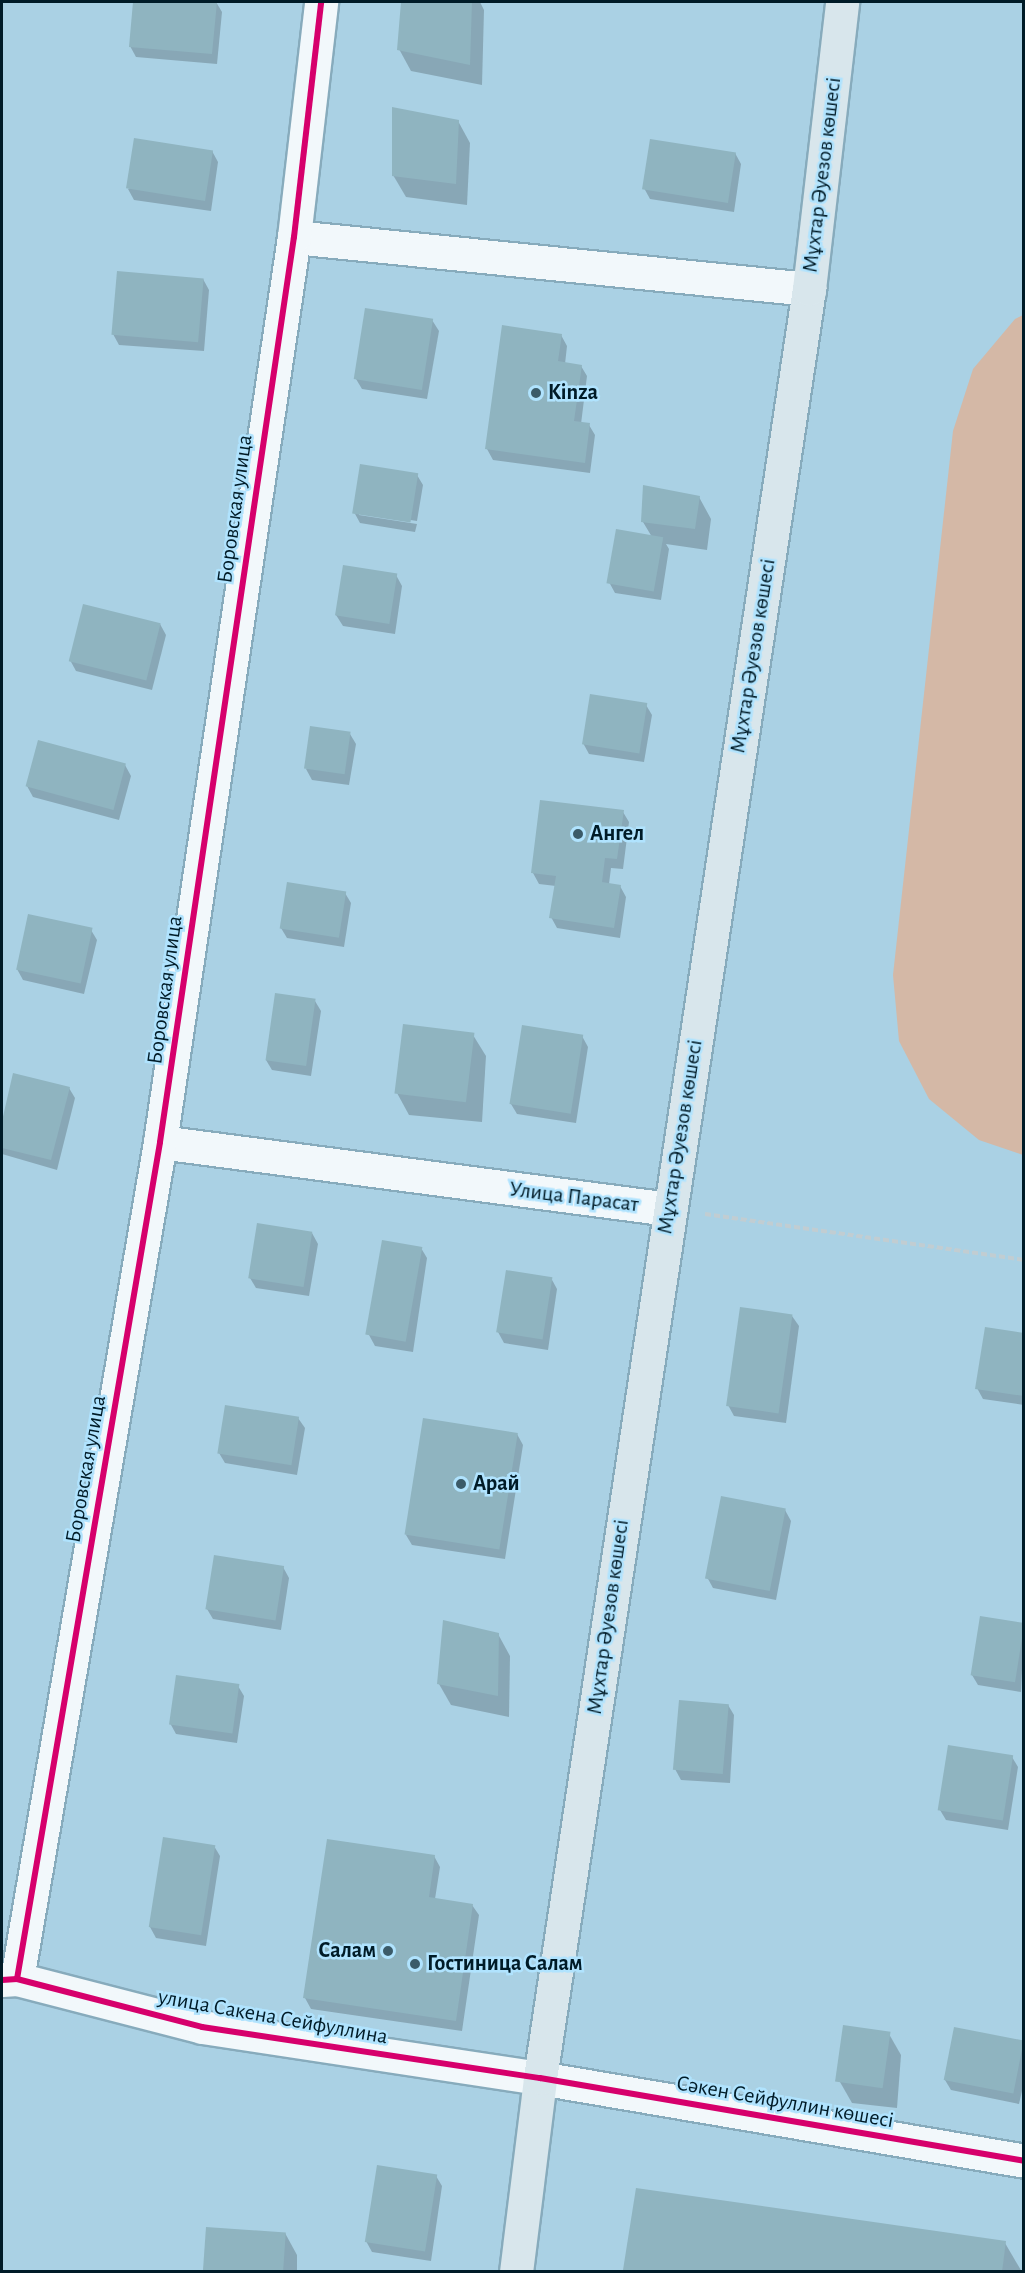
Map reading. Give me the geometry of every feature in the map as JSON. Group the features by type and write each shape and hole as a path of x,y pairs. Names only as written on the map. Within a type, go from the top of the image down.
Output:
{"main road":[{"name":"Мұхтар Әуезов көшесі","path":"516,2271 540,2078 808,289 842,2"}],"street":[{"name":"Боровская улица","path":"9,1980 160,1142 294,237 321,2"},
{"path":"294,237 808,289"},
{"name":"Улица Парасат","path":"160,1142 669,1209"},
{"name":"улица Сакена Сейфуллина","path":"9,1980 202,2027 540,2078"},
{"name":"Сәкен Сейфуллин көшесі","path":"540,2078 1023,2161"}],"shaded area":[{"path":"1023,315 1023,1155 979,1140 929,1099 899,1041 893,975 953,431 973,369 1015,319"}],"building":[{"path":"133,2 217,2 212,54 129,47"},
{"path":"401,2 472,2 470,65 397,50"},
{"path":"392,107 459,120 456,184 392,176"},
{"path":"134,138 213,151 205,201 126,188"},
{"path":"650,139 736,153 728,203 642,189"},
{"path":"117,271 204,279 198,342 111,335"},
{"path":"365,308 433,319 422,390 354,379"},
{"name":"Kinza","path":"502,325 562,334 558,361 582,365 574,421 590,423 585,463 485,449"},
{"path":"360,464 418,473 410,523 352,513"},
{"path":"643,485 700,496 695,529 641,522"},
{"path":"616,529 663,537 654,591 606,583"},
{"path":"343,565 397,574 389,624 335,615"},
{"path":"83,604 161,623 146,681 69,661"},
{"path":"590,694 647,703 639,753 582,744"},
{"path":"310,726 351,732 345,774 304,769"},
{"path":"38,740 126,764 113,810 26,786"},
{"name":"Ангел","path":"540,800 624,810 617,859 605,858 602,882 621,885 614,928 549,918 556,876 531,873"},
{"path":"287,882 346,891 339,938 280,928"},
{"path":"28,914 93,928 81,983 16,970"},
{"path":"275,993 316,999 306,1066 266,1060"},
{"path":"403,1024 474,1033 466,1102 394,1093"},
{"path":"522,1025 583,1035 571,1114 509,1104"},
{"path":"13,1073 70,1087 51,1160 2,1148 2,1121"},
{"path":"257,1223 312,1232 304,1287 248,1278"},
{"path":"382,1240 422,1247 406,1342 365,1335"},
{"path":"506,1270 552,1277 543,1340 496,1332"},
{"path":"740,1307 792,1314 779,1413 726,1406"},
{"path":"985,1327 1024,1333 1024,1396 975,1389"},
{"path":"225,1405 299,1417 291,1465 217,1453"},
{"name":"Арай","path":"423,1418 518,1433 499,1550 405,1535"},
{"path":"721,1496 786,1509 770,1591 705,1578"},
{"path":"214,1555 284,1566 276,1620 205,1609"},
{"path":"980,1616 1024,1623 1015,1682 971,1675"},
{"path":"443,1620 499,1633 498,1696 437,1684"},
{"path":"176,1675 239,1684 232,1733 169,1725"},
{"path":"679,1700 729,1704 723,1774 673,1770"},
{"path":"948,1745 1013,1755 1003,1821 938,1810"},
{"path":"163,1837 215,1845 201,1935 149,1927"},
{"name":"Салам","path":"327,1839 435,1855 429,1897 473,1904 456,2021 303,1998"},
{"path":"843,2025 891,2032 883,2088 835,2081"},
{"path":"954,2027 1024,2041 1013,2094 944,2080"},
{"path":"377,2165 437,2175 425,2252 365,2242"},
{"path":"636,2188 1006,2241 1002,2272 623,2270"},
{"path":"206,2227 286,2233 283,2272 203,2272"}],"cycle path":[{"path":"17,1979 160,1142 294,237 321,2"},
{"path":"2,1980 17,1979 202,2027 540,2078 1024,2161"}],"place":[{"name":"Kinza","path":"536,393"},
{"name":"Ангел","path":"578,834"},
{"name":"Арай","path":"461,1484"},
{"name":"Салам","path":"388,1951"},
{"name":"Гостиница Салам","path":"415,1964"}]}
